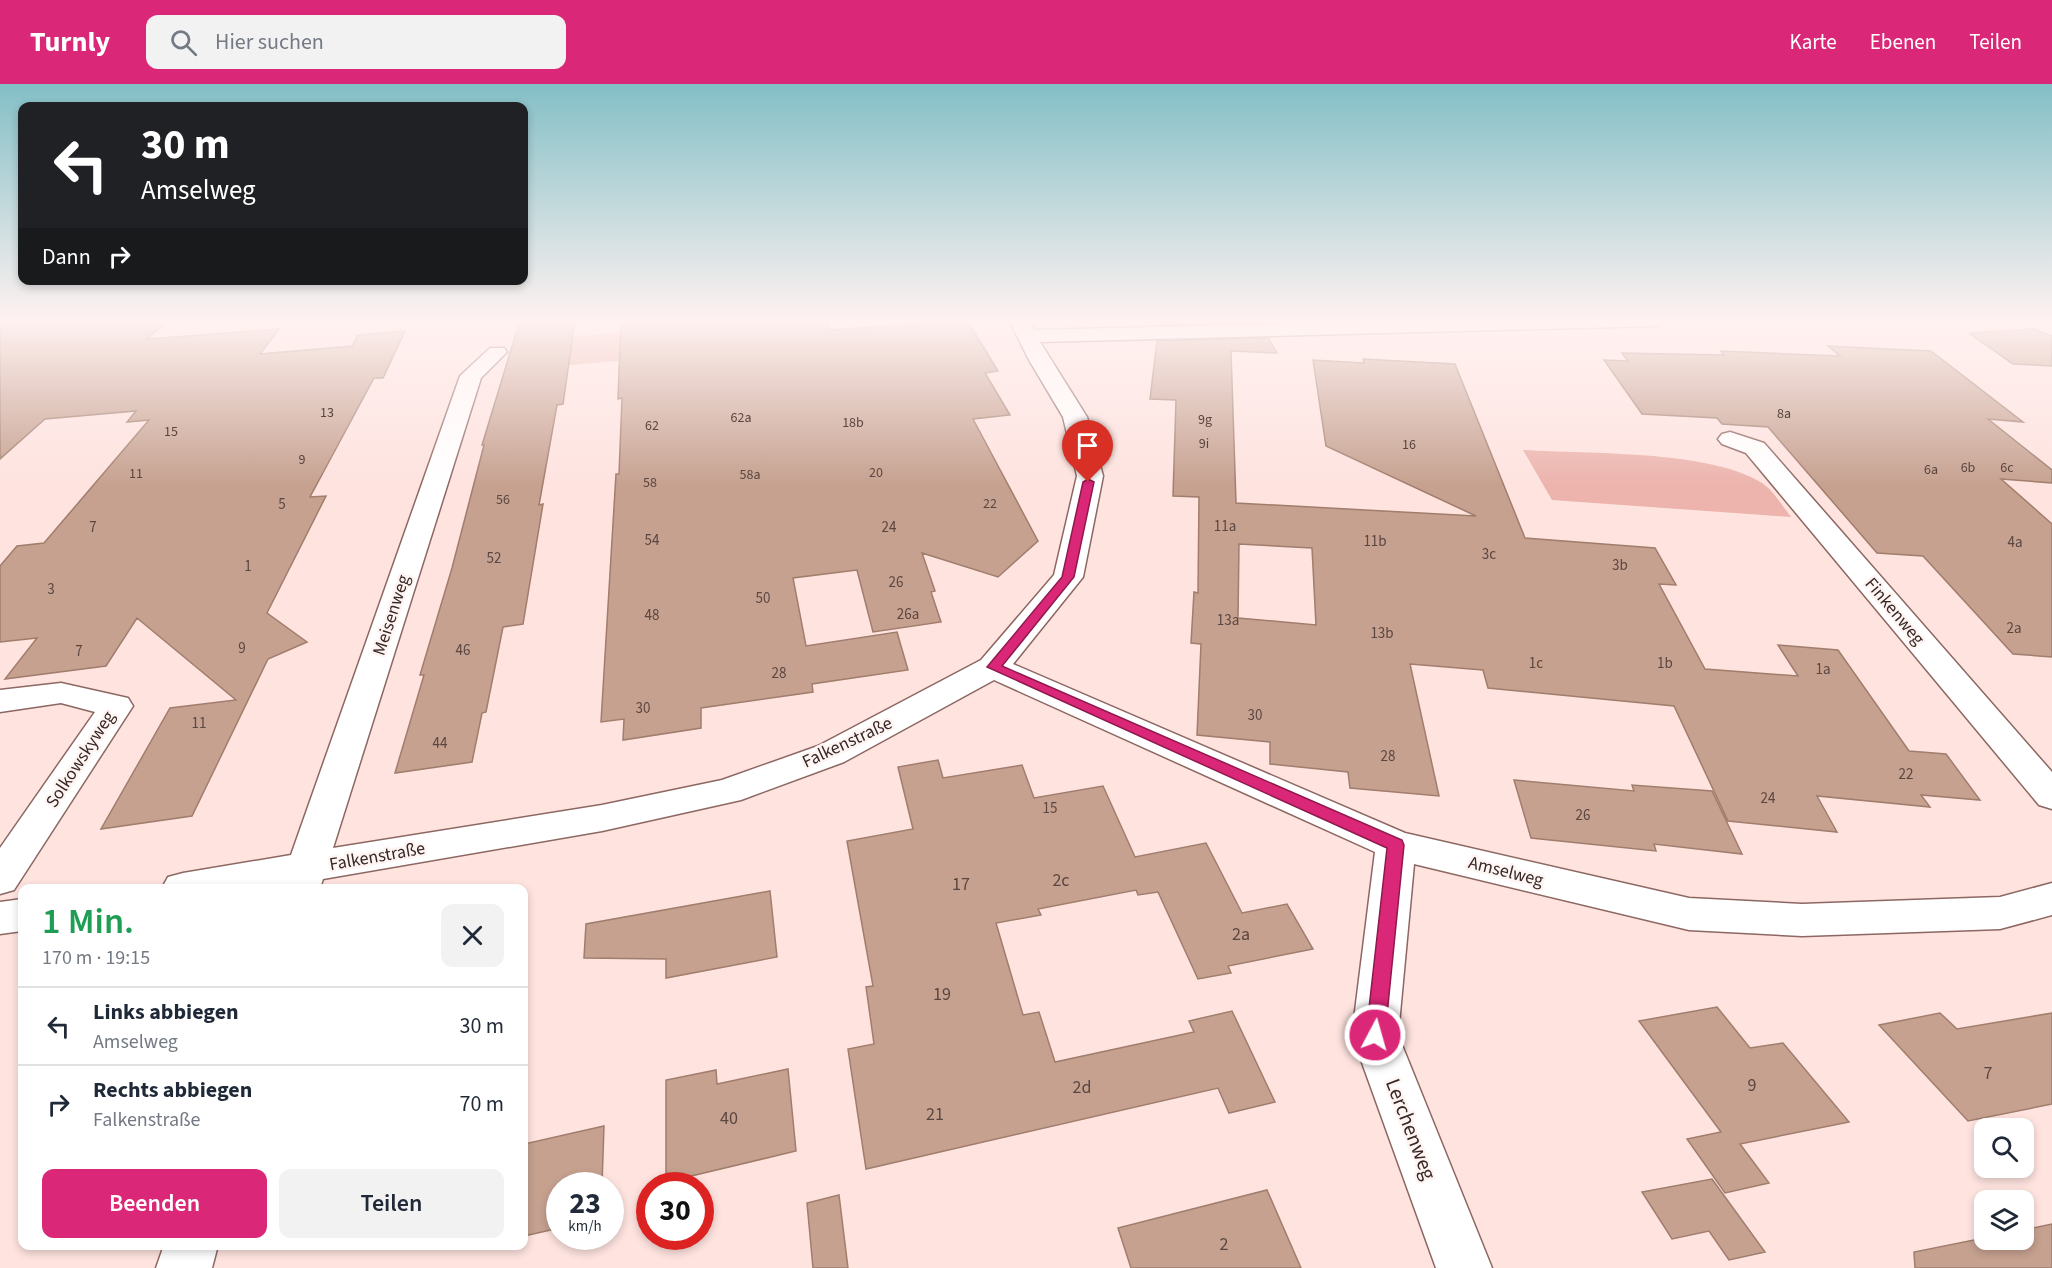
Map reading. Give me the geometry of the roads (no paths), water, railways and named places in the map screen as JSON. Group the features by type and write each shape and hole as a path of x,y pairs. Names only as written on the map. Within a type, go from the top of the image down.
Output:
{"street":[{"name":"Meisenweg","path":"302,878 472,375"},
{"name":"Falkenstraße","path":"231,884 302,878 728,791 831,754 993,667 1068,577 1090,476 1075,417 1049,375"},
{"name":"Finkenweg","path":"1730,439 1755,448 2052,796"},
{"name":"Amselweg","path":"993,667 1396,845 1689,914 1802,920 2000,913 2052,899"},
{"name":"Solkowskyweg","path":"0,701 61,693 116,706 0,879"},
{"name":"Lerchenweg","path":"1396,845 1375,1035 1464,1268"},
{"path":"0,918 18,916"},
{"path":"184,1268 189,1250"}]}
